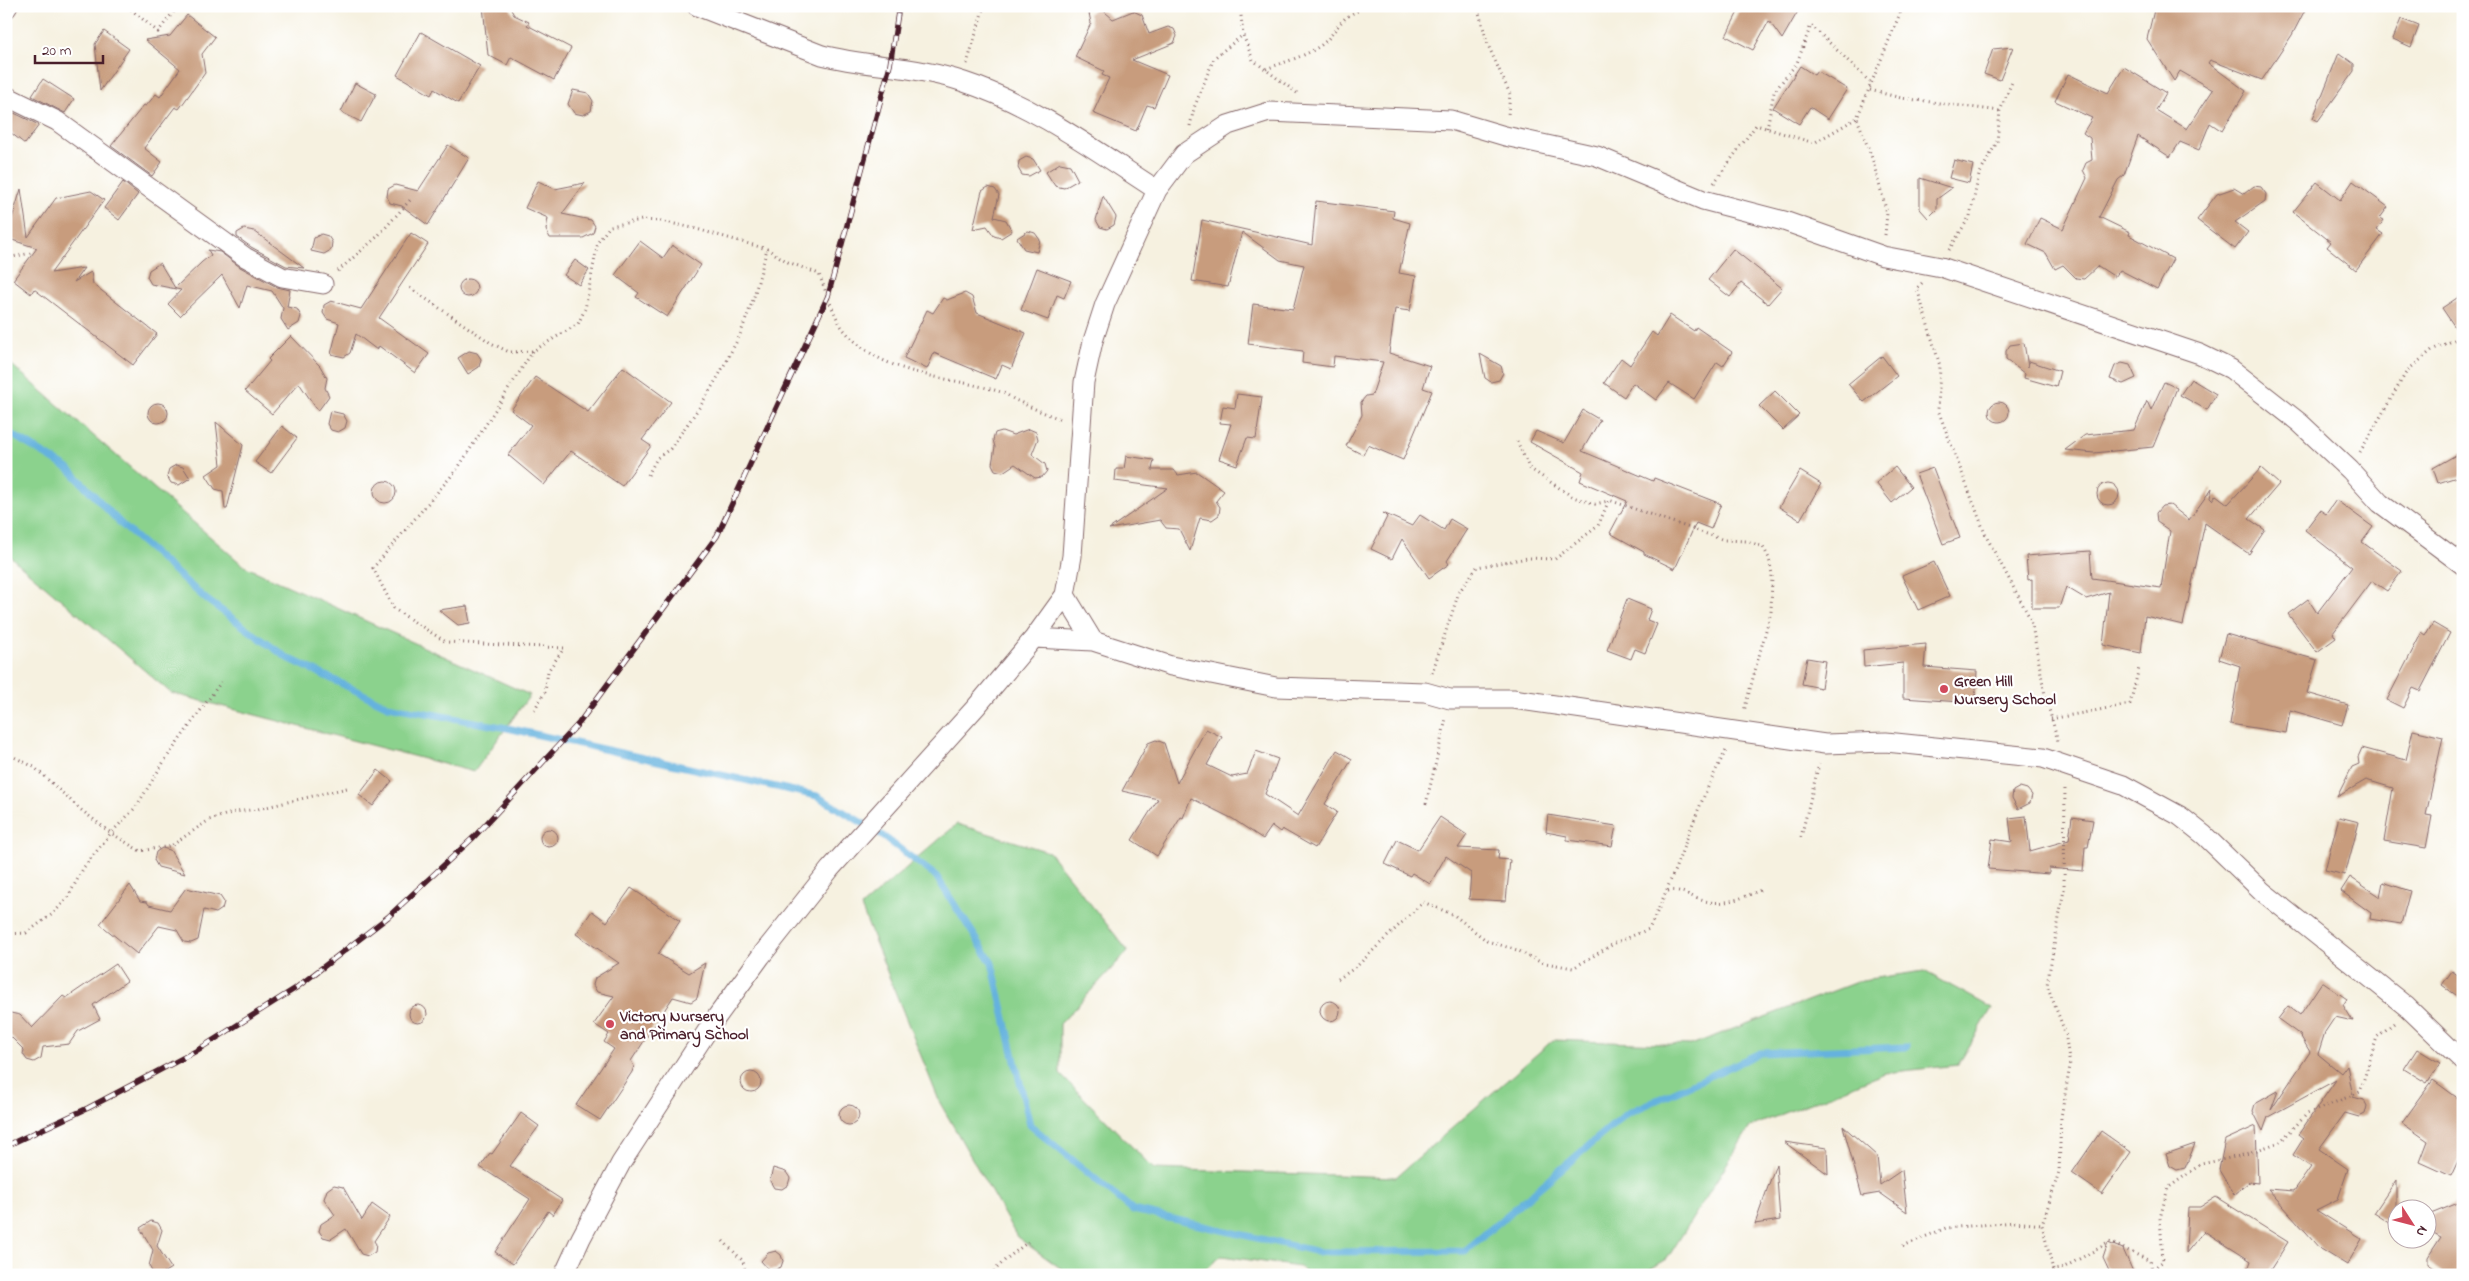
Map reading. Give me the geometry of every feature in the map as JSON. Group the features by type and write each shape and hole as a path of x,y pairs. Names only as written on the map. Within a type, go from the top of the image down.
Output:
{"street":[{"path":"697,6 822,55 844,60 890,65 962,81 1011,100 1065,131 1157,190"},
{"path":"6,96 57,121 245,257 282,277 323,284"},
{"path":"564,1275 581,1238 621,1163 713,1022 761,956 830,869 976,707 1034,638 1065,595 1072,556 1084,382 1093,341 1105,304 1157,190 1184,154 1228,125 1269,112 1451,120 1505,136 1597,156 1703,200 1784,221 1883,256 1941,267 2200,354 2231,369 2300,423 2350,470 2380,503 2463,565"},
{"path":"1065,595 1093,640"},
{"path":"1034,638 1093,640 1171,666 1276,687 1425,692 1450,699 1513,699 1824,744 1886,742 2043,758 2065,764 2123,785 2180,816 2204,835 2263,892 2407,1007 2463,1061"}],"path":[{"path":"127,6 158,32 178,6"},
{"path":"962,81 984,6"},
{"path":"1240,6 1243,35 1253,60 1290,86 1316,114"},
{"path":"1703,200 1756,125 1814,143 1857,118 1903,6"},
{"path":"2384,6 2394,10 2404,6"},
{"path":"1266,69 1297,58 1321,45 1346,15 1360,10"},
{"path":"1478,10 1488,45 1510,94 1505,136"},
{"path":"1767,128 1774,92 1796,62 1811,25 1872,84"},
{"path":"1184,154 1194,108 1214,58 1243,35"},
{"path":"2012,82 2000,111 1997,142 1979,175 1970,216 1941,267 1917,288 1940,366 1938,410 1986,536 2031,620 2051,719 2065,764 2064,890 2047,985 2065,1032 2070,1066 2061,1117 2059,1172 2042,1225 2053,1270"},
{"path":"1870,90 1901,98 2000,111"},
{"path":"1857,118 1872,158 1887,213 1883,256"},
{"path":"323,284 377,237 412,198"},
{"path":"534,710 545,692 548,671 564,648 446,642 394,609 373,568 458,468 532,351 578,324 586,309 598,242 610,226 642,220 661,221 767,249 788,262 819,274 843,329 864,349 891,365 921,375 971,384 1004,393 1051,416 1080,424"},
{"path":"648,475 657,458 670,449 701,406 720,375 740,335 753,300 767,249"},
{"path":"6,261 12,257 31,252"},
{"path":"410,288 491,343 509,352 532,351"},
{"path":"2350,470 2407,371 2432,350 2463,336"},
{"path":"1338,979 1356,967 1423,902 1454,915 1487,941 1517,950 1540,962 1573,968 1617,942 1649,929 1668,891 1715,770 1738,731 1771,612 1772,574 1769,558 1763,547 1747,541 1724,540 1609,500 1595,504 1573,497 1528,468 1517,441"},
{"path":"1425,692 1443,646 1459,592 1477,567 1528,558 1555,559 1598,526 1609,500"},
{"path":"2051,719 2130,704 2140,668"},
{"path":"6,934 26,933 54,913 68,897 84,867 111,833 136,808 165,760 221,682"},
{"path":"1426,804 1440,751 1450,699"},
{"path":"1801,837 1824,744"},
{"path":"6,753 34,767 80,809 111,833 140,851 171,846 209,820 235,812 347,788"},
{"path":"1668,891 1679,889 1700,900 1730,903 1763,889"},
{"path":"2049,1275 2053,1270 2061,1269 2110,1242 2150,1261 2152,1270 2157,1267 2163,1261 2160,1218 2168,1188 2201,1164 2240,1156 2280,1142 2306,1114 2360,1092 2377,1037 2399,1020 2407,1007"},
{"path":"1903,1246 1946,1228 2014,1222 2042,1225"},
{"path":"723,1241 743,1260 746,1275"},
{"path":"990,1275 1028,1242"},
{"path":"1808,1275 1810,1266"}],"green space":[{"path":"6,360 244,566 530,695 474,772 171,693 6,553"},
{"path":"957,824 1049,852 1128,951 1060,1024 1060,1074 1154,1169 1396,1177 1553,1040 1691,1045 1862,980 1924,971 1992,1008 1958,1065 1885,1073 1750,1127 1667,1259 1640,1275 1310,1275 1299,1267 1222,1256 1197,1275 1070,1275 1017,1237 940,1103 861,907"}],"building":[{"path":"483,6 509,6 514,15 529,22 527,25 571,48 554,80 511,57 507,65 488,55"},
{"path":"1098,6 1113,19 1133,11 1142,15 1149,34 1168,27 1174,29 1177,36 1174,43 1132,60 1168,75 1154,107 1147,105 1136,131 1093,113 1109,78 1102,75 1104,71 1075,57 1091,23 1089,13"},
{"path":"1741,6 1801,6 1782,39 1769,21 1753,50 1726,36"},
{"path":"2155,6 2307,6 2292,35 2262,80 2210,60 2208,63 2246,91 2222,131 2210,123 2199,150 2180,142 2170,157 2138,136 2124,175 2118,180 2099,217 2130,232 2129,235 2173,259 2157,289 2120,270 2115,277 2098,266 2084,279 2076,278 2063,265 2055,269 2046,253 2027,244 2040,218 2063,229 2087,178 2083,170 2086,163 2092,160 2090,138 2083,133 2092,118 2055,101 2068,74 2108,93 2124,67 2166,93 2156,110 2187,129 2213,90 2180,71 2174,81 2147,39"},
{"path":"187,15 215,37 202,54 205,73 179,109 175,107 144,148 162,162 152,176 111,146 144,105 146,106 156,94 160,97 180,69 145,40 170,36"},
{"path":"2401,19 2419,26 2411,47 2393,39"},
{"path":"104,31 129,49 100,91 95,44"},
{"path":"421,32 480,66 458,103 434,89 431,95 397,75"},
{"path":"2013,47 2000,80 1984,74 1993,49"},
{"path":"2339,53 2354,64 2354,71 2318,121 2313,118"},
{"path":"1800,66 1814,75 1817,71 1847,89 1828,119 1810,107 1799,124 1773,108"},
{"path":"43,79 74,99 65,113 32,96"},
{"path":"355,83 376,94 361,122 341,112"},
{"path":"573,90 588,93 593,101 591,111 583,115 574,113 568,104"},
{"path":"12,112 39,125 25,144 6,129 6,113"},
{"path":"448,145 469,158 428,225 402,206 390,203 387,197 388,189 395,185 418,191"},
{"path":"1026,157 1033,159 1040,170 1029,176 1022,175 1018,168 1019,161"},
{"path":"1954,160 1973,165 1969,183 1949,178"},
{"path":"1060,163 1070,165 1078,180 1064,188 1055,186 1046,172"},
{"path":"1920,178 1952,188 1937,199 1937,209 1928,218 1920,209"},
{"path":"538,181 555,189 585,183 562,214 591,220 595,226 593,233 583,238 550,238 546,230 548,218 525,208"},
{"path":"2353,181 2388,207 2380,218 2384,220 2377,230 2383,234 2356,270 2327,247 2331,242 2293,212 2317,182 2340,200"},
{"path":"123,182 138,194 119,220 104,208"},
{"path":"2254,186 2261,187 2266,194 2265,201 2235,222 2248,232 2235,249 2197,220 2217,194 2234,188 2244,194"},
{"path":"988,187 995,189 999,195 994,217 1006,220 1012,231 1001,238 994,236 987,226 973,229 982,191"},
{"path":"21,189 28,237 56,198 91,191 104,200 51,273 84,268 74,282 91,272 93,284 157,334 133,365 34,289 31,294 13,280 37,248 6,238"},
{"path":"1103,196 1116,217 1114,225 1107,229 1100,227 1096,220"},
{"path":"1316,201 1394,211 1393,218 1410,223 1399,273 1416,276 1410,311 1395,309 1389,353 1430,366 1423,388 1432,391 1403,460 1368,445 1363,455 1346,446 1362,415 1361,402 1366,396 1372,395 1383,362 1334,356 1333,367 1302,363 1303,351 1248,344 1253,304 1293,309 1304,265 1280,260 1242,232 1228,287 1192,281 1202,220 1312,245"},
{"path":"244,229 254,231 304,268 286,266 251,247 237,237 237,233"},
{"path":"1028,231 1035,233 1040,240 1037,252 1024,249 1017,238"},
{"path":"411,233 428,244 379,318 429,354 415,373 379,346 377,350 356,334 350,353 344,357 331,354 339,323 327,319 323,313 324,305 331,301 361,309"},
{"path":"321,234 328,236 332,242 331,250 324,254 311,251 314,238"},
{"path":"640,241 663,258 672,245 701,265 667,317 636,297 639,293 615,275"},
{"path":"1733,249 1782,288 1768,304 1741,283 1730,297 1708,280"},
{"path":"208,250 220,252 240,267 277,287 290,290 287,307 297,309 301,316 299,323 288,330 281,319 283,308 272,291 247,285 240,308 222,275 180,316 168,304 181,290 151,284 147,277 149,270 160,263 175,288 211,255"},
{"path":"575,260 589,270 579,285 564,275"},
{"path":"1037,268 1071,281 1064,298 1057,295 1048,320 1021,310"},
{"path":"464,279 472,279 477,284 475,295 464,297 459,292 459,284"},
{"path":"965,293 972,297 977,313 1026,333 1011,369 1002,365 996,379 934,353 927,369 904,358 927,310 933,313 943,298 947,300"},
{"path":"2463,294 2463,339 2442,308"},
{"path":"1670,315 1694,331 1696,327 1732,352 1723,366 1717,362 1694,399 1669,383 1656,400 1633,383 1624,397 1604,383 1621,358 1630,365 1652,332 1657,336"},
{"path":"291,336 320,366 327,378 325,388 329,396 318,411 299,383 272,414 245,391 270,361 268,359"},
{"path":"2024,343 2028,367 2029,361 2060,371 2056,387 2024,378 2025,374 2006,359 2006,351 2010,345"},
{"path":"469,351 477,353 481,359 479,367 468,374 458,358"},
{"path":"1480,354 1501,366 1503,373 1499,380 1491,382 1485,378"},
{"path":"1882,356 1897,376 1864,402 1848,384"},
{"path":"2122,363 2130,365 2136,378 2123,384 2110,379 2115,366"},
{"path":"623,367 671,402 642,440 651,446 622,486 571,451 544,485 508,455 531,425 511,410 535,377 588,412"},
{"path":"2191,379 2216,394 2207,410 2180,395"},
{"path":"2164,382 2177,388 2153,447 2094,453 2065,450 2085,435 2134,430 2147,401 2151,410"},
{"path":"1775,391 1799,415 1783,430 1759,406"},
{"path":"1237,394 1262,397 1256,439 1247,438 1237,465 1219,459 1231,424 1220,423 1223,406 1235,408"},
{"path":"1999,402 2006,405 2009,412 2006,419 1999,422 1992,419 1989,412 1992,405"},
{"path":"158,403 165,406 168,413 165,420 158,423 151,420 148,413 151,406"},
{"path":"1583,410 1600,420 1582,451 1653,481 1654,478 1721,504 1711,529 1696,523 1675,569 1644,554 1644,552 1610,533 1627,501 1580,481 1583,472 1530,442 1536,431 1564,443"},
{"path":"330,411 343,414 347,421 345,428 338,432 331,430 327,424"},
{"path":"216,422 243,445 227,509 225,509 223,491 215,489 206,475 221,465"},
{"path":"282,426 297,438 271,473 255,462"},
{"path":"1029,429 1036,432 1038,439 1032,454 1045,464 1047,471 1042,477 1035,478 1015,464 1003,472 995,470 992,464 995,433 1002,431 1013,435"},
{"path":"2463,451 2463,475 2438,483 2433,468"},
{"path":"1126,456 1154,460 1152,470 1174,470 1178,475 1197,472 1224,491 1216,501 1220,507 1219,515 1212,520 1200,518 1190,551 1179,529 1166,528 1160,520 1109,529 1168,488 1115,481 1116,469 1124,469"},
{"path":"176,465 183,467 190,478 179,485 171,483 167,476 169,469"},
{"path":"1895,467 1911,487 1892,503 1876,483"},
{"path":"1933,468 1960,538 1943,544 1916,474"},
{"path":"2261,468 2279,484 2249,519 2265,530 2249,554 2205,523 2183,625 2145,616 2141,653 2103,645 2109,592 2086,599 2066,587 2059,608 2032,608 2032,579 2028,580 2026,556 2090,551 2092,578 2161,588 2170,531 2157,522 2156,513 2162,506 2170,505 2189,520 2212,488 2210,498 2212,500 2216,495 2228,504"},
{"path":"1800,471 1821,484 1800,520 1779,507"},
{"path":"385,481 393,484 396,492 393,500 385,503 377,500 374,492 377,484"},
{"path":"2108,483 2116,486 2119,494 2116,502 2108,505 2100,502 2097,494 2100,486"},
{"path":"2336,500 2373,527 2362,542 2402,571 2387,591 2372,581 2333,633 2336,638 2317,652 2288,614 2308,599 2317,613 2352,567 2305,530 2320,510 2326,514"},
{"path":"1383,513 1412,526 1420,515 1444,530 1450,519 1467,529 1447,561 1449,564 1429,578 1402,539 1392,559 1371,549 1387,517"},
{"path":"1934,562 1950,596 1918,610 1902,576"},
{"path":"1627,599 1651,609 1647,620 1657,624 1645,653 1635,649 1631,659 1607,650"},
{"path":"467,606 470,623 458,625 439,610"},
{"path":"2433,623 2450,633 2420,691 2413,688 2403,708 2387,700 2422,632 2426,635"},
{"path":"2226,634 2317,660 2307,693 2348,705 2342,725 2290,710 2286,733 2230,724 2240,666 2219,659"},
{"path":"1926,644 1924,667 1977,671 1975,703 1903,698 1903,663 1864,667 1863,650"},
{"path":"1807,658 1825,661 1821,688 1802,684"},
{"path":"1206,729 1222,737 1207,765 1232,777 1247,774 1256,751 1278,759 1265,794 1298,816 1337,750 1352,759 1325,804 1337,812 1315,848 1282,829 1280,832 1272,826 1263,839 1233,819 1191,798 1183,818 1181,817 1157,856 1132,840 1158,799 1122,791 1148,743 1156,740 1164,743 1177,783"},
{"path":"2413,730 2443,737 2426,815 2432,816 2426,848 2384,841 2393,788 2366,780 2337,797 2352,767 2359,764 2358,757 2362,748 2406,760"},
{"path":"378,770 392,781 373,806 359,795"},
{"path":"2020,787 2027,789 2032,795 2030,803 2018,809 2012,798 2013,791"},
{"path":"1548,815 1616,826 1612,846 1567,840 1567,836 1546,832"},
{"path":"2026,816 2030,851 2069,840 2072,817 2093,820 2088,847 2085,847 2083,871 2049,868 2049,874 1988,869 1992,839 2012,842 2009,818"},
{"path":"1440,817 1467,835 1458,848 1499,850 1498,859 1510,860 1506,901 1469,899 1471,873 1446,856 1430,884 1412,873 1410,876 1385,864 1397,840 1418,850"},
{"path":"2339,817 2359,822 2345,875 2325,870"},
{"path":"545,829 553,829 558,834 556,845 545,847 540,842 540,834"},
{"path":"162,848 170,850 185,874 158,867 154,860 156,852"},
{"path":"2350,877 2380,897 2383,882 2410,891 2401,924 2370,919 2371,913 2341,891"},
{"path":"130,885 140,901 170,910 186,888 220,896 224,902 222,909 216,913 204,910 198,940 191,943 184,942 177,930 159,926 137,954 100,924"},
{"path":"631,888 680,921 658,954 689,973 705,963 697,998 691,1002 673,997 631,1061 634,1066 632,1072 600,1120 576,1105 614,1049 604,1042 609,1034 594,1024 614,996 597,992 593,985 595,978 619,963 576,934 592,911 607,922"},
{"path":"116,964 127,981 93,1005 100,1019 78,1031 69,1044 43,1047 41,1058 34,1062 27,1060 23,1054 24,1050 6,1032 6,1012 20,1015 32,1028 63,996 66,998"},
{"path":"2452,971 2463,979 2463,1000 2442,985"},
{"path":"2322,982 2347,999 2343,1005 2353,1021 2335,1017 2325,1032 2318,1054 2341,1073 2347,1065 2353,1097 2364,1100 2367,1106 2365,1114 2359,1117 2345,1113 2319,1149 2348,1169 2338,1199 2316,1210 2362,1239 2347,1265 2321,1249 2268,1189 2294,1191 2311,1167 2293,1155 2303,1139 2298,1135 2336,1080 2268,1117 2263,1131 2253,1111 2255,1104 2278,1091 2271,1110 2310,1052 2300,1035 2278,1019 2288,1006 2300,1015"},
{"path":"1330,1001 1337,1004 1340,1011 1337,1018 1330,1021 1323,1018 1320,1011 1323,1004"},
{"path":"414,1005 422,1005 427,1010 425,1021 414,1023 409,1018 409,1010"},
{"path":"2417,1049 2440,1063 2427,1083 2404,1069"},
{"path":"751,1072 758,1075 761,1082 758,1089 751,1092 744,1089 741,1082 744,1075"},
{"path":"2433,1080 2463,1102 2463,1150 2451,1176 2420,1162 2428,1141 2402,1123"},
{"path":"849,1105 856,1108 859,1115 856,1122 849,1125 842,1122 839,1115 842,1108"},
{"path":"521,1113 539,1126 510,1166 562,1200 553,1215 548,1211 513,1264 495,1252 530,1199 480,1167 490,1153 492,1154"},
{"path":"1843,1126 1877,1156 1880,1185 1902,1170 1907,1212 1880,1193 1862,1196"},
{"path":"2256,1126 2258,1183 2249,1182 2234,1195 2219,1170 2225,1140"},
{"path":"2101,1131 2131,1152 2102,1194 2072,1173"},
{"path":"1784,1142 1827,1148 1828,1174"},
{"path":"2195,1144 2185,1168 2177,1170 2170,1166 2166,1154"},
{"path":"1776,1164 1780,1220 1755,1224"},
{"path":"773,1168 786,1172 790,1178 788,1185 782,1189 774,1188 770,1181"},
{"path":"2396,1180 2396,1198 2386,1198 2386,1221 2374,1213"},
{"path":"334,1185 343,1187 362,1220 372,1204 390,1217 374,1241 376,1244 375,1252 368,1256 361,1254 346,1229 331,1239 323,1237 319,1231 321,1224 335,1215 324,1199 327,1190"},
{"path":"2216,1197 2288,1242 2267,1275 2246,1275 2251,1261 2204,1231 2186,1253 2188,1207 2200,1207"},
{"path":"2463,1201 2463,1275 2445,1275 2428,1264 2428,1257 2434,1248 2436,1248 2441,1237 2436,1234 2436,1212"},
{"path":"151,1221 158,1223 162,1230 157,1246 171,1268 160,1275 153,1273 149,1266 153,1250 140,1228"},
{"path":"2108,1243 2123,1249 2134,1274 2110,1273 2103,1258"},
{"path":"776,1251 781,1255 783,1261 781,1267 769,1270 761,1261 768,1253"}],"waterway":[{"path":"6,431 69,469 122,525 207,600 286,657 388,706 507,728 817,796 876,831 936,876 992,963 1030,1125 1133,1210 1319,1252 1465,1251 1626,1114 1760,1053 1906,1047"}],"railway":[{"path":"6,1146 88,1108 196,1051 296,988 388,917 474,837 579,723 717,536 828,296 890,65 899,6"}],"place":[{"name":"Green Hill Nursery School","path":"1944,689"},
{"name":"Victory Nursery and Primary School","path":"610,1024"}]}
